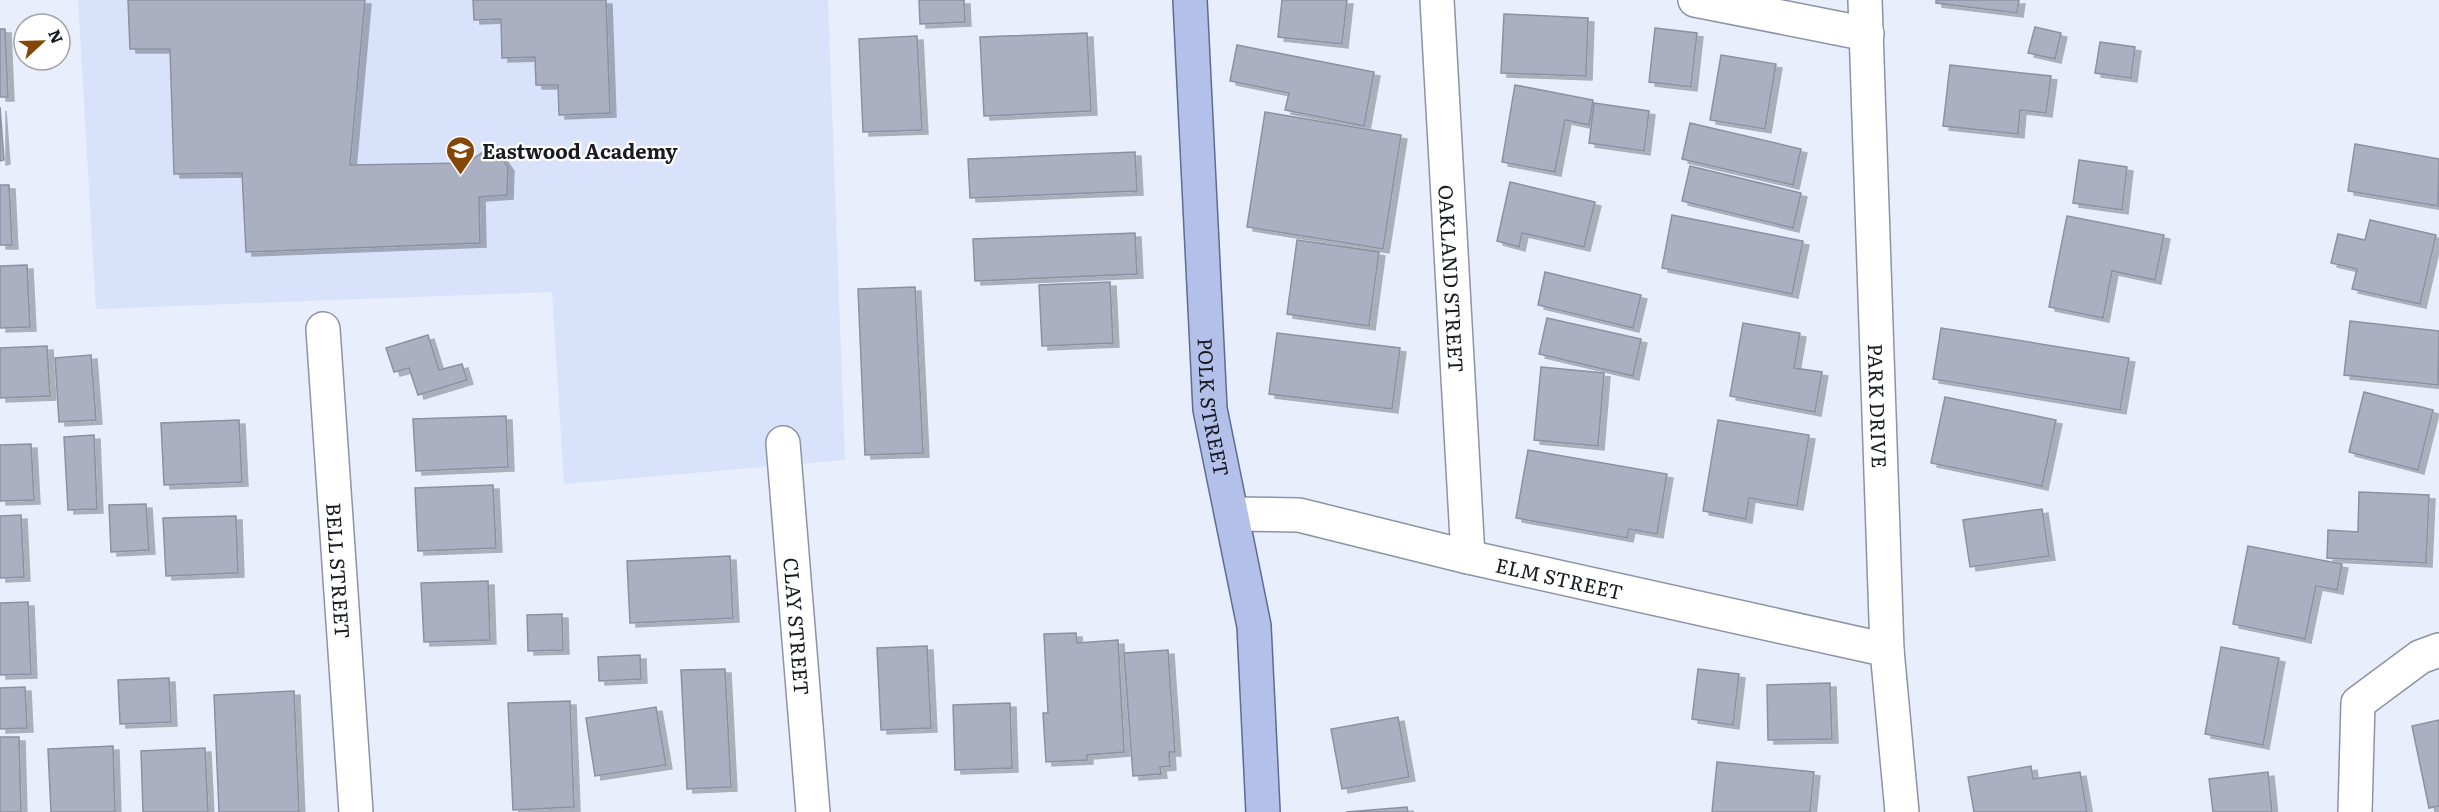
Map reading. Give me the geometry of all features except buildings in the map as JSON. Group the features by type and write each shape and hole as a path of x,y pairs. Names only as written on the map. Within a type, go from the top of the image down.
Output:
{"main road":[{"name":"POLK STREET","path":"1190,0 1210,409 1254,626 1263,812"}],"street":[{"name":"OAKLAND STREET","path":"1437,0 1468,557"},
{"path":"1695,0 1867,34"},
{"name":"PARK DRIVE","path":"1865,0 1887,650 1902,812"},
{"name":"BELL STREET","path":"323,329 356,812"},
{"name":"CLAY STREET","path":"783,443 813,812"},
{"name":"ELM STREET","path":"1233,514 1299,515 1468,557 1887,650"},
{"path":"2355,812 2358,703 2420,657 2439,650"}],"shaded area":[{"name":"Eastwood Academy","path":"78,0 828,0 845,460 564,484 552,292 96,309"}],"place":[{"name":"Eastwood Academy","path":"461,176"}]}
